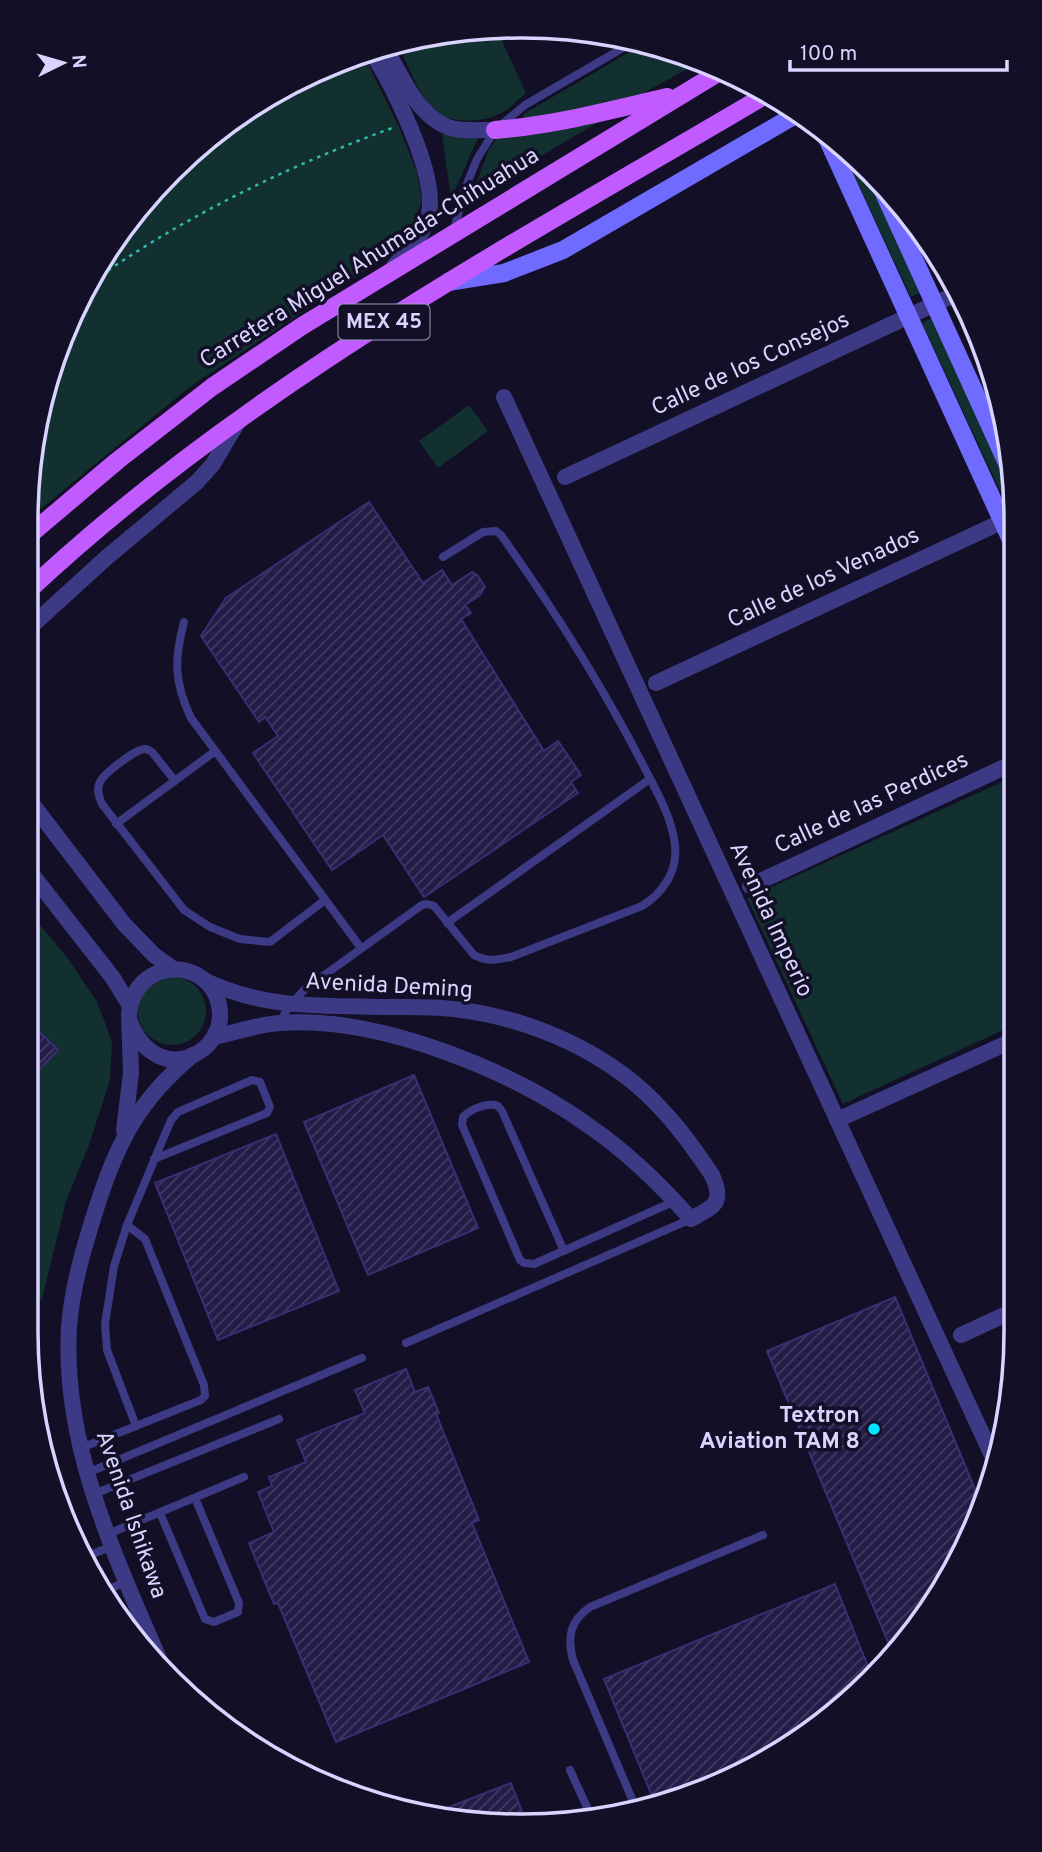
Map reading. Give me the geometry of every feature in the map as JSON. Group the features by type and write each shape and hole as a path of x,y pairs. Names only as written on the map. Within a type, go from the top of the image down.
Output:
{"main road":[{"name":"Carretera Miguel Ahumada-Chihuahua","path":"38,528 117,460 212,387 302,326 711,77"},
{"path":"495,131 580,119 684,93"},
{"name":"MEX 45","path":"38,582 136,495 240,417 343,347 757,100"}],"street":[{"path":"390,57 429,116 456,129 495,131"},
{"path":"376,61 408,123 430,193 430,211 426,225 388,274"},
{"path":"449,282 504,272 563,250 788,119"},
{"path":"834,154 1003,512"},
{"path":"894,215 996,439"},
{"name":"Calle de los Consejos","path":"565,477 948,297"},
{"name":"Avenida Imperio","path":"504,397 989,1448"},
{"path":"38,620 106,558 197,482 213,464 240,417"},
{"name":"Calle de los Venados","path":"656,683 1004,520"},
{"name":"Calle de las Perdices","path":"750,886 1004,767"},
{"path":"38,811 124,924 147,949 172,968 186,971 208,982 220,1009 219,1024 214,1037"},
{"path":"38,882 106,968 130,1014 136,1037 147,1049 161,1057 177,1059 193,1055"},
{"path":"130,1014 135,992 144,980 157,972 172,968"},
{"name":"Avenida Deming","path":"208,982 261,1001 454,1009 507,1018 568,1041 620,1072 663,1110 712,1175 719,1197 715,1205 691,1219 631,1159 589,1126 542,1096 482,1067 378,1032 313,1022 279,1023 214,1037"},
{"name":"Avenida Ishikawa","path":"130,1014 131,1073 123,1136 93,1219 74,1290 69,1327 69,1371 87,1473 110,1540 152,1641"},
{"name":"Avenida Ishikawa","path":"123,1136 155,1090 193,1055 205,1048 214,1037"},
{"path":"837,1120 1004,1045"},
{"path":"961,1335 1004,1315"}],"lane":[{"path":"452,235 464,191 477,159 495,131 525,105 621,49"},
{"path":"279,1023 290,1004 305,989 427,904 434,906 474,955 482,960 494,961 511,957 642,906 657,897 674,866 676,846 671,825 650,779 591,669 550,603 501,535 496,531 483,532 443,557"},
{"path":"184,622 176,670 180,695 191,718 361,948"},
{"path":"175,781 152,751 146,749 138,750 101,778 98,785 102,804 184,910 210,927 240,939 270,942 325,900"},
{"path":"116,824 214,752"},
{"path":"447,923 650,779"},
{"path":"136,1426 107,1350 105,1337 114,1266 127,1225 154,1159 171,1120 178,1112 252,1080 260,1082 270,1107 267,1113 154,1159"},
{"path":"564,1251 502,1111 498,1106 488,1104 466,1114 461,1121 462,1125 524,1264 534,1264 564,1251 675,1201"},
{"path":"406,1343 691,1219"},
{"path":"81,1448 201,1400 205,1390 145,1239 127,1225"},
{"path":"87,1473 362,1358"},
{"path":"94,1494 279,1419"},
{"path":"93,1553 160,1513 244,1477"},
{"path":"160,1513 205,1619 214,1622 238,1612 239,1603 195,1498"},
{"path":"632,1800 573,1660 570,1633 574,1622 590,1607 763,1535"},
{"path":"112,1587 126,1581"},
{"path":"570,1770 588,1808"}],"path":[{"path":"110,269 132,253 234,197 347,145 408,123"}],"green space":[{"path":"501,39 526,93 505,111 487,119 466,121 445,117 436,112 424,98 401,54 458,43"},
{"path":"630,51 688,68 642,94 528,121 522,115"},
{"path":"368,63 400,129 417,173 422,200 410,234 383,259 191,386 39,510 48,427 64,366 88,308 138,227 180,180 227,138 308,88"},
{"path":"602,120 471,197 489,149 499,136"},
{"path":"442,134 478,138 451,199"},
{"path":"852,170 877,195 922,292 911,297"},
{"path":"932,318 999,462 1002,496 922,323"},
{"path":"469,405 488,431 438,468 419,441"},
{"path":"1004,781 1004,1030 843,1104 747,898"},
{"path":"38,923 67,957 97,1002 112,1041 110,1080 89,1145 66,1201 42,1299 38,1301"},
{"path":"172,977 185,980 196,987 203,998 206,1011 203,1024 196,1035 185,1042 172,1045 159,1042 148,1035 141,1024 138,1011 141,998 148,987 159,980"}],"building":[{"path":"369,502 423,583 442,570 452,585 472,572 478,576 485,587 480,595 465,605 471,613 461,619 544,751 558,741 581,775 571,782 578,793 424,897 383,835 332,870 253,753 278,736 265,717 259,722 201,636 226,598"},
{"path":"38,1031 58,1050 38,1071"},
{"path":"414,1075 478,1228 368,1275 304,1122"},
{"path":"276,1134 339,1291 218,1340 155,1183"},
{"name":"Textron Aviation TAM 8","path":"895,1297 976,1492 939,1572 889,1643 767,1351"},
{"path":"406,1369 415,1392 428,1387 439,1413 436,1414 479,1520 472,1523 529,1662 336,1742 278,1603 274,1604 249,1543 274,1532 258,1492 272,1486 269,1477 306,1462 297,1440 365,1413 355,1390"},
{"path":"835,1584 868,1666 815,1714 762,1749 706,1777 652,1795 604,1679"},
{"path":"511,1783 523,1814 489,1812 448,1807"}],"place":[{"name":"Textron Aviation TAM 8","path":"874,1429"}]}
